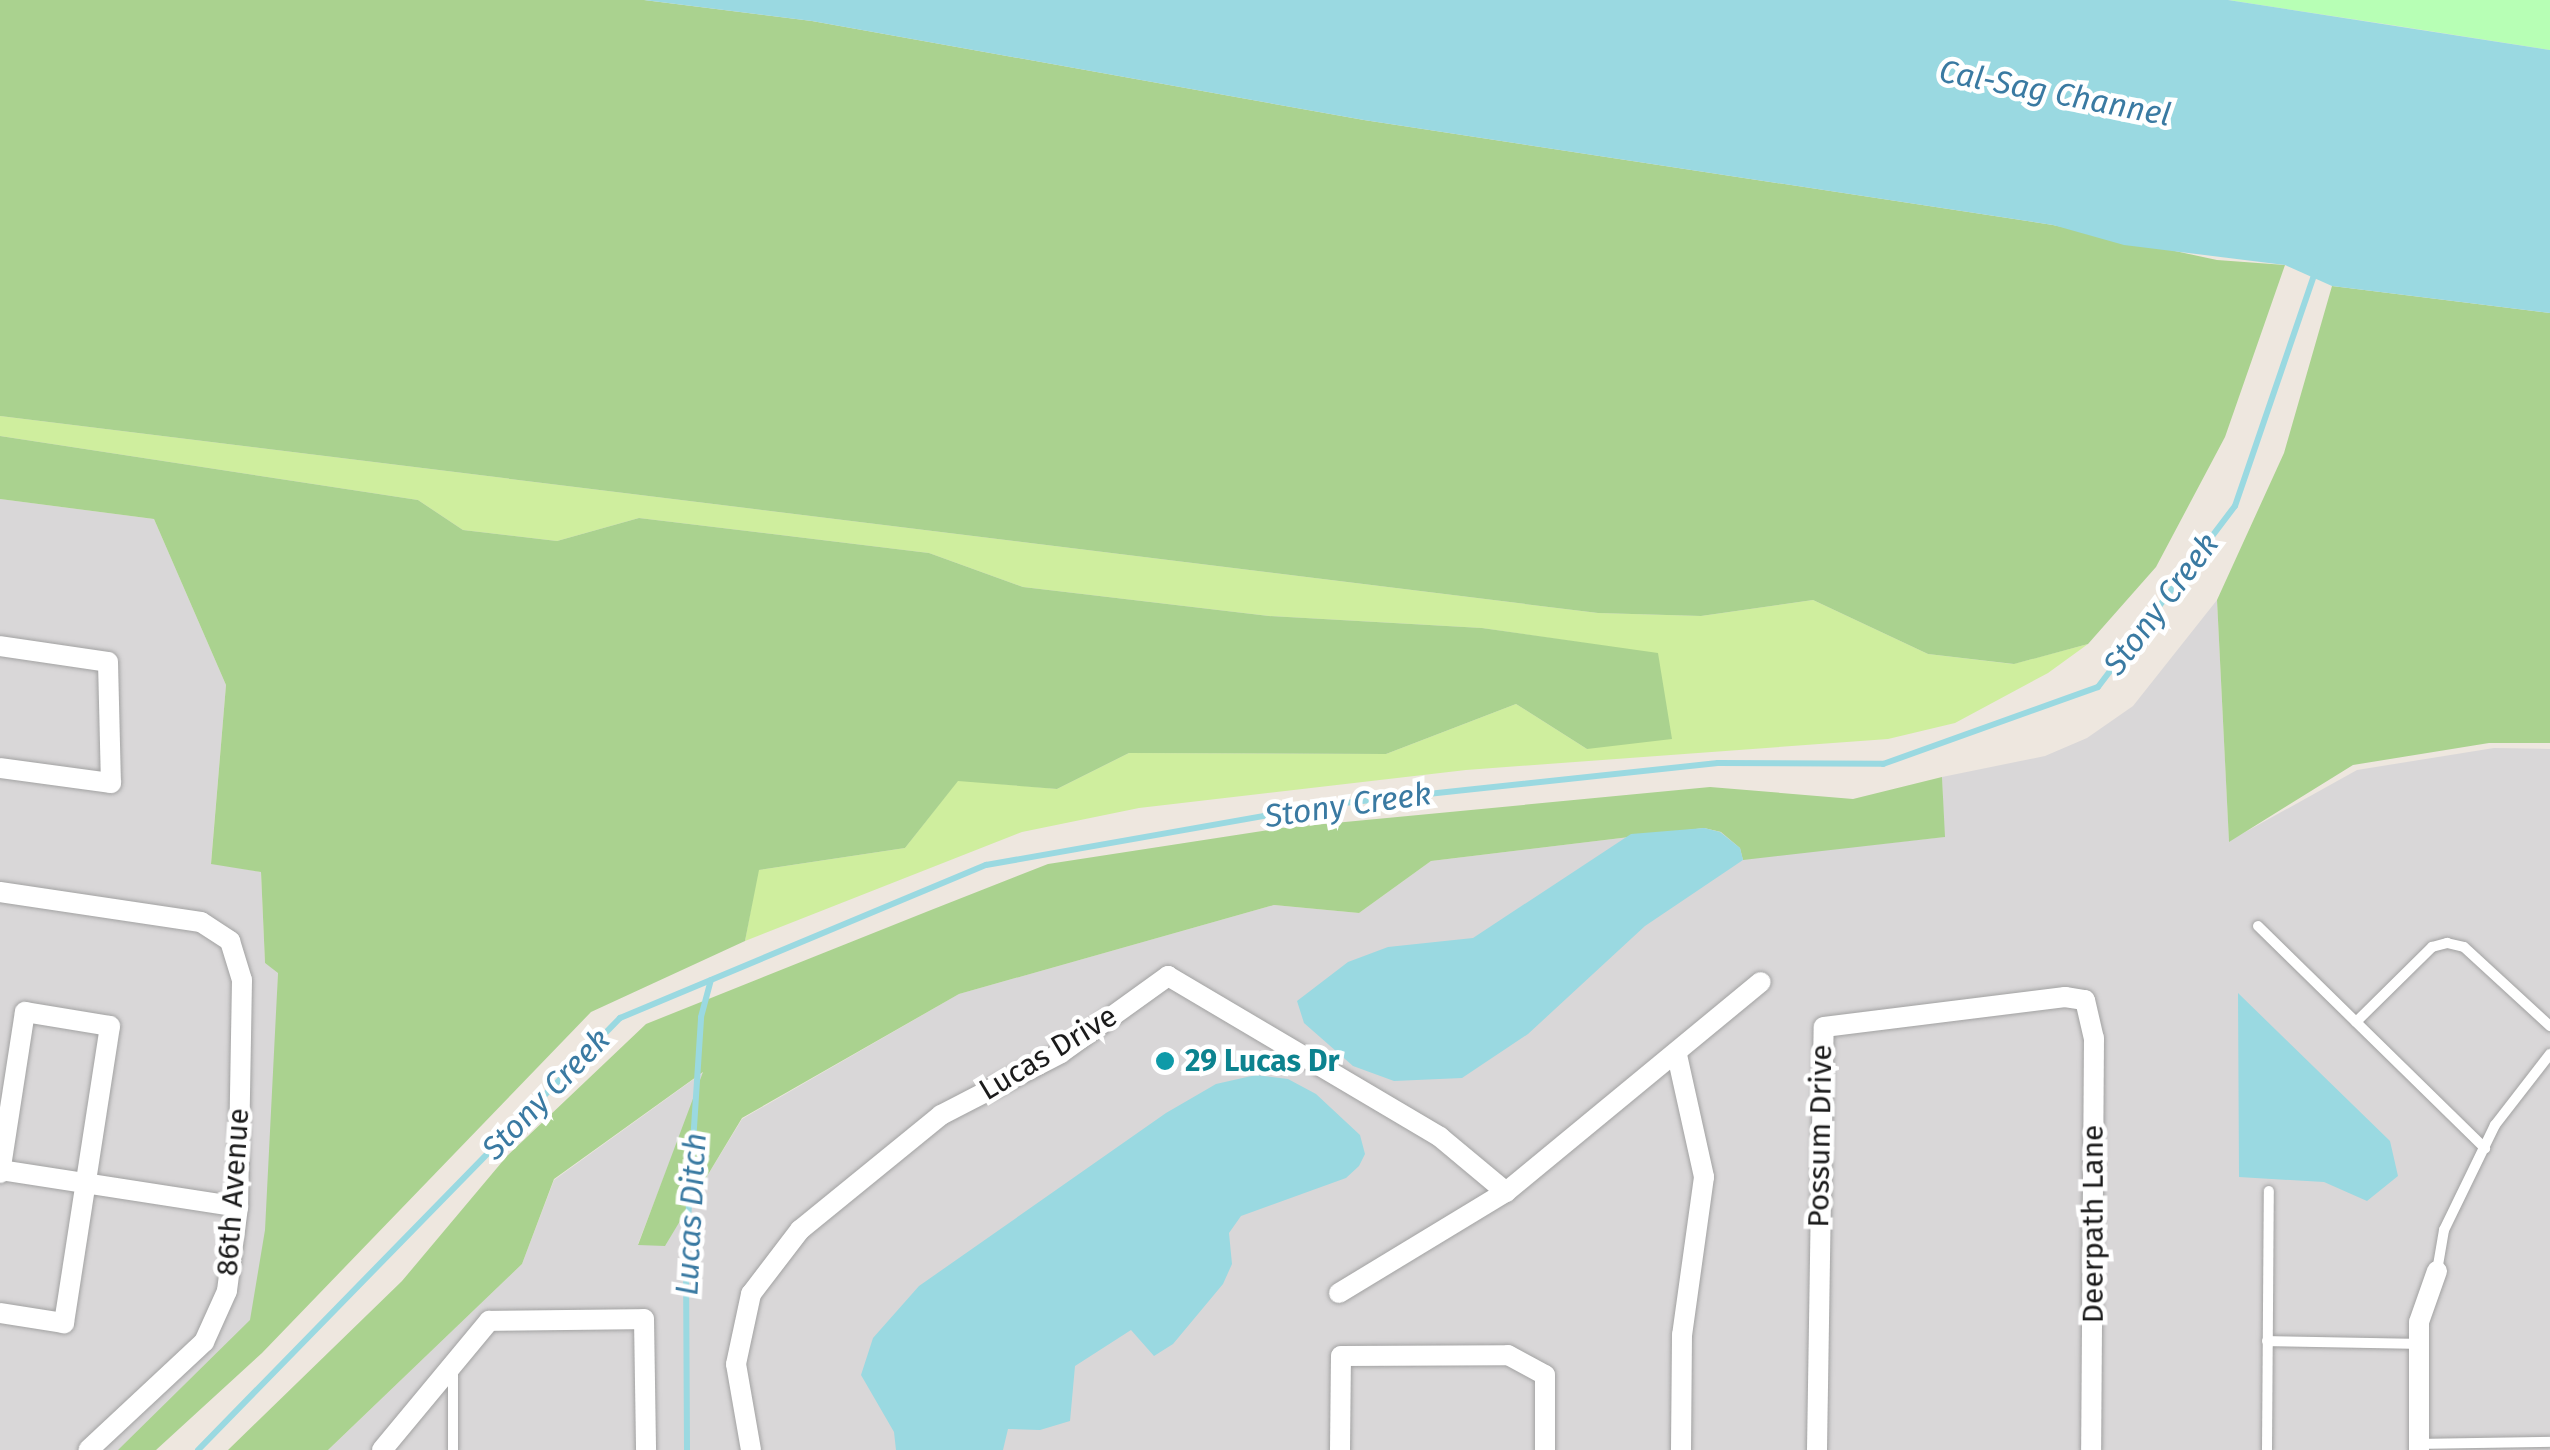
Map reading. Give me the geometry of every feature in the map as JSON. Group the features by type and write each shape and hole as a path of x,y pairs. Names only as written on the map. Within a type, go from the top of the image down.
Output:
{"street":[{"path":"0,646 108,662 112,783 0,768"},
{"name":"86th Avenue","path":"0,892 201,922 230,941 242,980 238,1208 227,1291 204,1342 88,1450"},
{"name":"Lucas Drive","path":"752,1450 736,1364 752,1294 800,1230 941,1115 1061,1052 1168,976 1440,1136 1506,1192"},
{"path":"1339,1293 1506,1192 1678,1055 1761,982"},
{"name":"Possum Drive","path":"1817,1450 1824,1027 2049,998 2085,1000"},
{"name":"Deerpath Lane","path":"2085,1000 2094,1038 2092,1450"},
{"path":"0,1314 64,1324 86,1184 110,1026 25,1012 0,1172 86,1184 238,1208"},
{"path":"1678,1055 1704,1178 1682,1335 1681,1450"},
{"path":"2419,1447 2422,1304 2437,1271"},
{"path":"382,1450 489,1321 644,1319 646,1450"},
{"path":"1340,1450 1341,1356 1508,1355 1545,1375 1546,1450"}],"lane":[{"path":"2258,926 2485,1148"},
{"path":"2356,1022 2432,947 2447,943 2464,947 2550,1026"},
{"path":"2437,1271 2444,1230 2485,1148 2517,1091 2550,1054"},
{"path":"2267,1450 2269,1191"},
{"path":"2268,1341 2419,1344"},
{"path":"453,1365 453,1450"},
{"path":"2419,1447 2550,1442"}],"shaded area":[{"path":"0,499 154,519 226,685 211,863 261,872 265,963 278,972 269,1287 244,1339 126,1450 0,1450"},
{"path":"2217,600 2229,841 2357,770 2494,748 2550,749 2550,1450 328,1450 522,1264 554,1180 705,1071 638,1244 665,1245 742,1119 959,994 1274,905 1359,913 1431,861 1704,828 1804,852 1944,837 1942,777 2045,756 2087,738 2133,706"}],"green space":[{"path":"0,0 644,0 812,21 1364,120 2053,225 2217,260 2285,265 2225,437 2156,567 2088,644 2014,664 1928,654 1813,600 1701,616 1598,613 0,416"},
{"path":"2228,0 2550,0 2550,50 2391,25"},
{"path":"2332,286 2550,313 2550,743 2489,743 2353,765 2229,842 2217,600 2284,453"},
{"path":"0,416 1598,613 1701,616 1813,600 1928,654 2013,664 2088,644 2048,673 1955,723 1888,739 1466,770 1139,808 1022,832 745,941 758,870 905,848 958,780 1057,789 1129,753 1386,754 1516,704 1587,749 1658,654 1482,628 1269,616 1023,587 929,553 639,518 557,541 463,530 418,500 0,436"},
{"path":"0,436 418,500 463,530 557,541 639,518 929,553 1023,587 1269,616 1482,628 1658,653 1672,739 1587,749 1516,704 1386,754 1129,753 1057,789 958,781 905,848 759,870 745,941 591,1012 262,1353 156,1450 118,1450 250,1320 265,1230 278,973 265,963 261,872 211,864 226,685 154,519 0,499"},
{"path":"1942,777 1945,837 1743,860 1740,848 1721,832 1704,828 1431,861 1359,913 1274,905 959,994 742,1118 665,1246 638,1245 703,1072 554,1179 522,1264 328,1450 228,1450 402,1281 507,1156 646,1024 1048,864 1282,828 1710,787 1853,799"}],"water":[{"name":"Cal-Sag Channel","path":"644,0 2228,0 2550,50 2550,313 2332,286 2285,265 2124,245 2053,225 1364,120 812,21"},
{"path":"1704,828 1720,832 1740,848 1743,860 1645,926 1528,1034 1462,1078 1394,1081 1353,1066 1304,1023 1297,1001 1348,962 1388,947 1473,938 1631,834"},
{"path":"2238,993 2390,1141 2398,1176 2367,1201 2324,1182 2239,1177"},
{"path":"1256,1075 1288,1079 1316,1094 1360,1135 1365,1154 1359,1166 1346,1178 1241,1216 1229,1233 1232,1264 1223,1284 1173,1344 1154,1356 1131,1330 1075,1366 1070,1421 1040,1430 1008,1429 1003,1450 896,1450 894,1432 861,1375 873,1338 919,1286 1166,1113 1216,1084"}],"waterway":[{"name":"Stony Creek","path":"198,1450 620,1018 986,865 1325,805 1718,763 1883,764 2098,687 2235,506 2317,266"},
{"name":"Lucas Ditch","path":"687,1450 686,1251 701,1017 711,980"}],"place":[{"name":"29 Lucas Dr","path":"1165,1061"}]}
